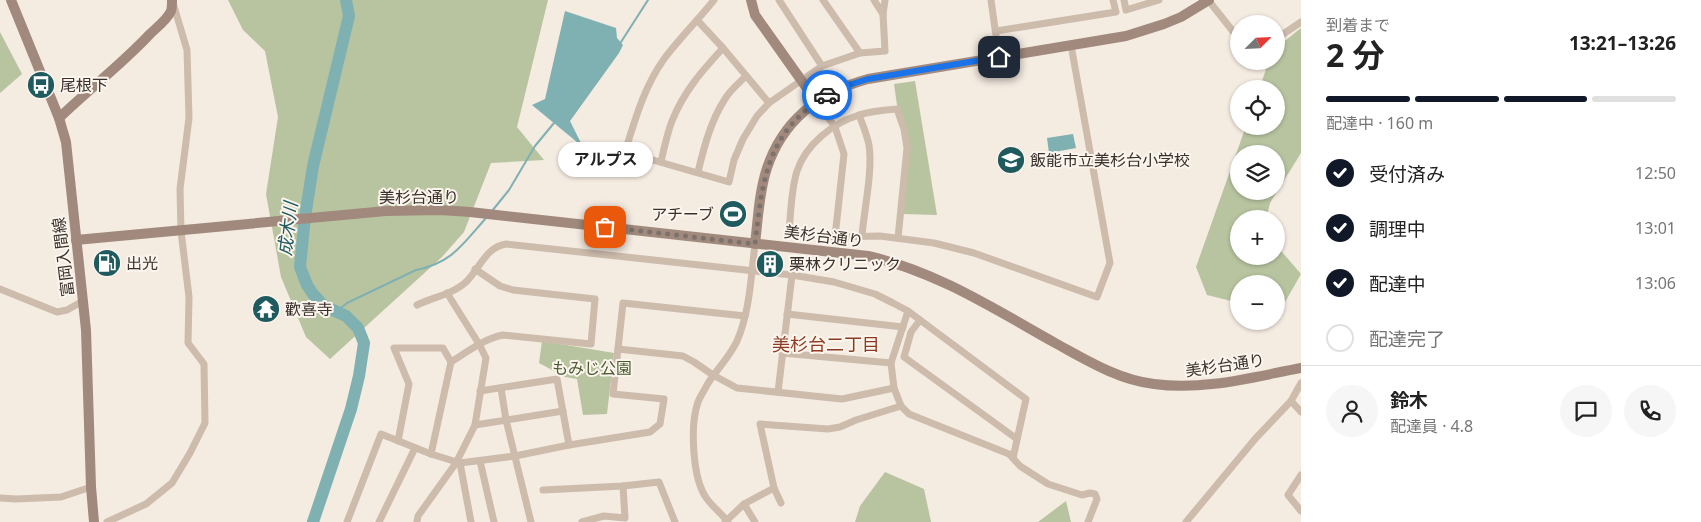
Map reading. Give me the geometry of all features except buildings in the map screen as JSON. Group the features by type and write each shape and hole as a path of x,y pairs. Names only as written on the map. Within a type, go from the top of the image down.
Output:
{"street":[{"name":"富岡入間線","path":"11,0 60,118 66,142 84,302 94,522"},
{"path":"60,118 85,93 116,68 168,16 172,9 172,0"},
{"path":"107,522 146,504 172,483 205,423 204,364 188,343 189,297 181,230 180,189 189,118 188,50 172,0"},
{"path":"714,0 664,60 648,86 625,152 730,182 734,160 743,139 757,116 769,104 822,66 860,54 884,51 883,14 885,0"},
{"path":"751,0 756,15 840,138 844,154 835,237"},
{"path":"779,0 822,66"},
{"path":"823,0 860,54"},
{"path":"874,0 883,14"},
{"path":"991,0 999,57"},
{"path":"996,31 1116,12 1114,0"},
{"path":"1124,0 1126,10 1159,0"},
{"path":"774,488 744,504 726,521 706,498 699,480 693,454 694,424 698,403 713,375 726,360 737,341 746,316 762,189 771,156 789,127 806,109 839,88 868,79 1071,46 1146,30 1181,17 1209,0 1230,27"},
{"path":"697,20 723,48 769,104"},
{"path":"1285,33 1301,22"},
{"path":"898,238 907,148 904,129 897,109 859,115 834,127 817,139 805,155 797,171 789,232 835,237 898,238 955,248 1097,297 1110,263 1071,46"},
{"path":"661,162 671,122 683,98 698,74 723,48"},
{"path":"698,172 713,121 725,98 746,76"},
{"path":"859,115 869,146 870,160 862,236"},
{"name":"美杉台通り","path":"76,240 350,214 411,210 470,212 868,256 892,262 932,276 1087,360 1114,373 1137,381 1167,386 1197,386 1301,368"},
{"path":"417,305 447,293 466,282 495,247 506,244 792,275 834,282 875,294 908,311 1026,400 1013,458"},
{"path":"451,362 479,344 493,337 503,335 591,344 595,299 513,290 500,286 475,269"},
{"path":"778,392 792,275"},
{"path":"0,289 57,312 67,310 84,302"},
{"path":"417,522 418,516 458,463 475,424 486,358 447,293"},
{"path":"347,522 381,434 458,463 515,456 650,432 660,424 664,399 613,394 623,303 746,316"},
{"path":"908,311 891,363 894,388 901,406 909,414 1009,454 1020,466 1048,484 1082,495 1095,494 1097,499 1088,522"},
{"path":"787,314 903,327"},
{"path":"920,320 910,332 904,357 1017,439"},
{"path":"398,441 409,384 394,348 443,348 451,362 431,454"},
{"path":"618,349 683,356 736,388 842,399 894,388"},
{"path":"782,353 891,363"},
{"path":"480,391 557,379 569,445"},
{"path":"1186,522 1255,439 1291,401 1301,383"},
{"path":"501,388 506,420 531,522"},
{"path":"1291,401 1301,412"},
{"path":"781,503 774,488 760,424 828,429 840,427 901,406"},
{"path":"475,424 563,411"},
{"path":"379,522 414,448"},
{"path":"480,461 494,522"},
{"path":"458,463 471,522"},
{"path":"1301,475 1288,495 1301,511"},
{"path":"543,490 623,486 659,482 675,522"},
{"path":"582,522 604,516 625,518 623,486"},
{"path":"0,498 16,499 61,496 92,487"},
{"path":"744,504 756,522"}],"green space":[{"path":"228,0 548,0 517,127 544,160 491,163 464,232 442,257 330,359 306,337 281,277 266,194 278,117 265,51 243,30"},
{"path":"1301,28 1301,153 1285,179 1285,145 1239,145 1243,135 1285,135 1285,80 1262,80 1266,70 1285,70 1285,41"},
{"path":"0,32 22,74 0,93"},
{"path":"915,81 937,215 903,214 909,151 902,115 897,105 894,84"},
{"path":"1230,171 1230,200 1272,200 1268,210 1230,210 1230,265 1285,265 1285,255 1301,274 1285,302 1285,275 1230,275 1230,301 1207,295 1196,267"},
{"name":"もみじ公園","path":"542,341 614,353 607,414 583,415 577,379 565,377 539,363"},
{"path":"885,472 924,489 931,522 855,522 860,506"},
{"path":"1066,501 1071,522 1038,522"}],"water":[{"path":"565,11 616,28 617,38 623,45 570,121 583,147 532,105 545,99"},
{"path":"1073,134 1076,148 1049,153 1047,138"}],"waterway":[{"name":"成木川","path":"313,522 351,409 364,343 358,328 346,316 324,306 313,294 307,285 300,267 313,166 349,16 346,0"},
{"path":"621,42 648,0"},
{"path":"492,211 509,190 535,146 554,123"},
{"path":"340,313 342,307 347,303 416,270 439,263 456,251 486,218"}],"way so far":[{"path":"605,227 755,244 763,181 771,156 777,144 795,120 816,101 827,95"}],"place":[{"name":"尾根下","path":"41,85"},
{"name":"飯能市立美杉台小学校","path":"1011,160"},
{"name":"アチーブ","path":"733,214"},
{"name":"アルプス","path":"605,227"},
{"name":"出光","path":"107,263"},
{"name":"栗林クリニック","path":"770,264"},
{"name":"歡喜寺","path":"266,309"}],"district":[{"name":"美杉台二丁目","path":"826,345"}],"route":[{"path":"827,95 839,88 868,79 999,57"}]}
